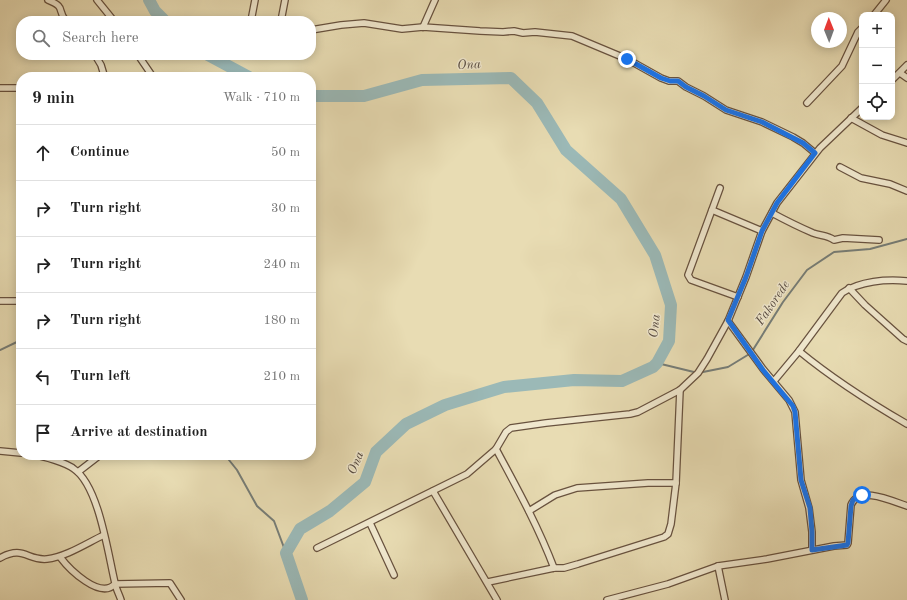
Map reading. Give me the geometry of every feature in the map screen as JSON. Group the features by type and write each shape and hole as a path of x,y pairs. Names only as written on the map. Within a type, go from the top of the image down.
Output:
{"street":[{"path":"48,0 61,8 62,16"},
{"path":"97,0 110,16"},
{"path":"252,16 255,0"},
{"path":"282,16 285,0"},
{"path":"423,27 435,0"},
{"path":"876,12 886,0"},
{"path":"316,29 364,23 402,29 423,27 480,31 534,32 572,36 610,51 665,80 678,81 726,110 762,122 793,137 815,153"},
{"path":"807,102 842,66 859,31"},
{"path":"98,60 103,72"},
{"path":"141,60 150,72"},
{"path":"895,78 907,65"},
{"path":"900,74 907,78"},
{"path":"0,88 16,88"},
{"path":"317,548 467,474 496,449 506,432 511,428 630,414 638,412 680,390 698,373 708,359 728,320 746,277 762,231 777,203 815,153 859,111"},
{"path":"852,118 882,135 907,143"},
{"path":"840,168 861,178 890,184 907,191"},
{"path":"720,188 688,274 691,280 738,297"},
{"path":"712,210 762,231"},
{"path":"772,213 815,234 827,235 834,240 843,238 879,240"},
{"path":"774,381 799,351 842,293 849,288 877,282 907,281"},
{"path":"849,288 865,305 903,339 907,340"},
{"path":"0,300 16,301"},
{"path":"728,320 763,370 789,400 795,412 801,480 810,508 812,550"},
{"path":"799,351 830,376 862,398 907,424"},
{"path":"488,582 554,568 564,568 664,537 668,534 671,524 676,483 680,390"},
{"path":"496,449 529,511 554,568"},
{"path":"0,451 16,453"},
{"path":"52,460 74,468 82,476 90,491 100,516 115,584 121,600"},
{"path":"78,472 94,460"},
{"path":"529,511 555,495 577,488 648,483 676,483"},
{"path":"433,491 455,530 488,582 497,600"},
{"path":"607,600 668,584 718,566 847,545 851,506 853,500 862,495 880,497 907,506"},
{"path":"370,522 394,575"},
{"path":"0,558 16,552 46,559 60,557 104,535"},
{"path":"60,557 77,578 93,588 108,591 112,589 115,584"},
{"path":"718,566 725,600"},
{"path":"115,584 170,583 181,600"}],"waterway":[{"name":"Ona","path":"149,0 155,11 160,16"},
{"name":"Ona","path":"217,60 240,72"},
{"name":"Ona","path":"302,600 286,553 300,529 330,511 365,482 376,452 406,424 445,405 504,387 574,380 622,381 653,367 657,363 669,341 671,305 655,255 621,199 566,150 537,103 511,78 422,80 364,96 316,96"},
{"name":"Fakorede","path":"657,363 698,373 728,367 751,353 783,302 807,270 834,252 870,249 907,239"},
{"path":"0,350 16,342"},
{"path":"229,460 237,470 257,506 274,521 286,553"}],"route":[{"path":"627,59 661,78 670,81 678,81 726,110 762,122 793,137 815,153 777,203 762,231 746,277 728,320 763,370 774,381 793,406 795,412 801,480 810,508 812,550 847,545 851,506 853,500 862,495"}]}
